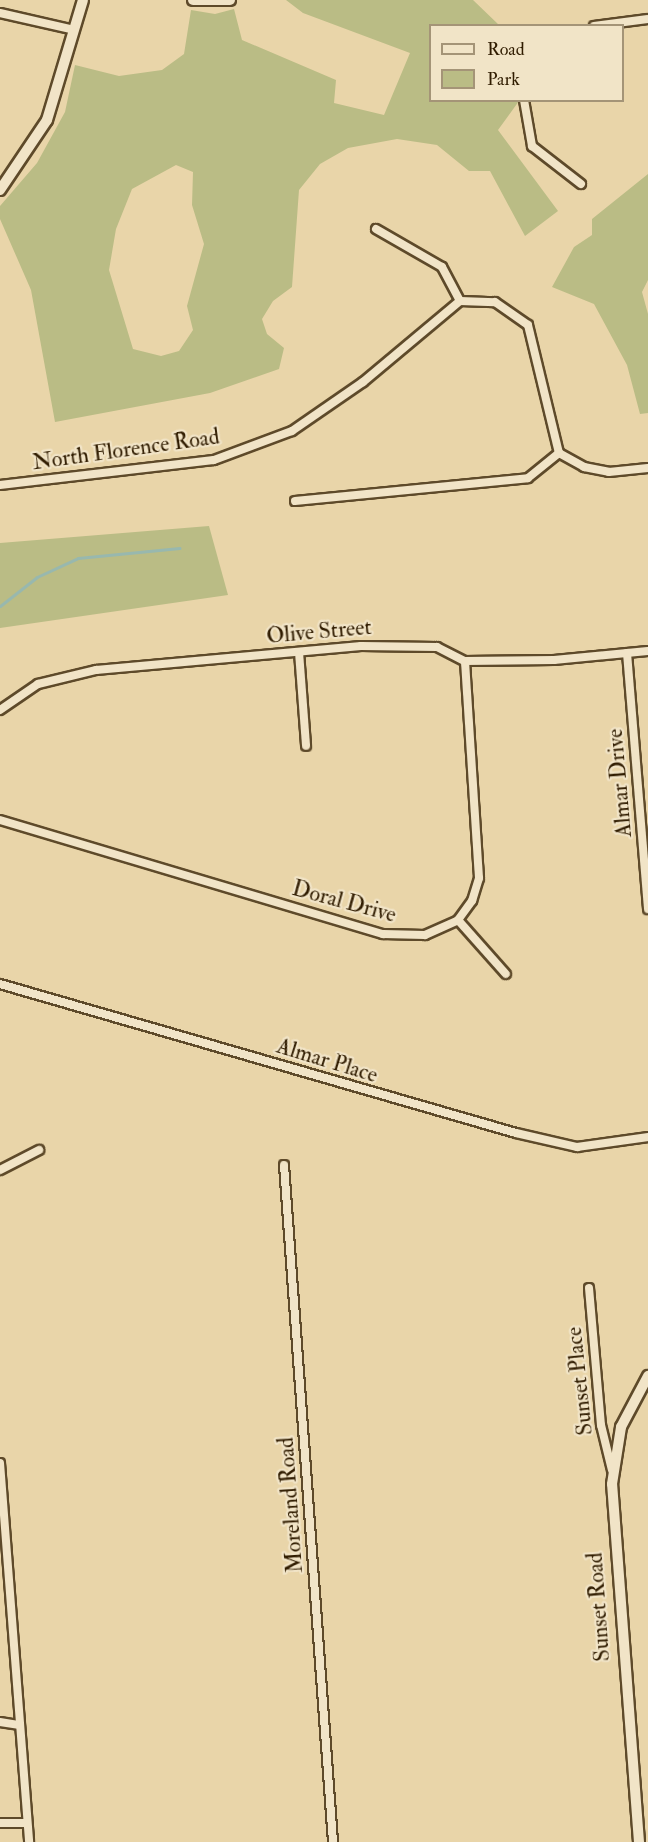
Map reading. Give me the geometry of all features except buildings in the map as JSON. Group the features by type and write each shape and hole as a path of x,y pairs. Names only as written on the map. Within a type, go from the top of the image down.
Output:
{"street":[{"path":"0,190 47,120 83,0"},
{"path":"193,0 230,0"},
{"path":"0,13 74,30"},
{"path":"609,24 648,19"},
{"path":"524,102 532,146 582,184"},
{"path":"376,229 442,267 460,301 495,302 528,325 559,453 584,467 609,472 648,468"},
{"name":"North Florence Road","path":"0,485 214,460 292,431 363,382 460,301"},
{"path":"295,501 528,478 559,453"},
{"name":"Olive Street","path":"0,710 38,684 96,670 406,643 437,647 465,661 648,651"},
{"path":"299,652 306,746"},
{"name":"Almar Drive","path":"627,653 648,909"},
{"path":"465,661 479,878 472,901 458,920 506,974"},
{"name":"Doral Drive","path":"0,820 383,934 425,936 458,920"},
{"name":"Almar Place","path":"0,984 516,1133 577,1146 648,1137"},
{"path":"0,1170 39,1150"},
{"name":"Moreland Road","path":"284,1166 333,1842"},
{"name":"Sunset Place","path":"589,1288 601,1425 612,1470"},
{"name":"Sunset Road","path":"639,1842 619,1624 612,1470 621,1427 648,1376"},
{"path":"0,1463 29,1842"},
{"path":"0,1722 20,1725"},
{"path":"0,1823 27,1823"}],"green space":[{"path":"286,0 473,0 498,24 429,24 429,102 518,102 498,130 558,211 525,236 490,171 469,171 437,145 397,139 348,148 320,164 299,190 292,287 273,301 262,319 267,334 284,348 279,369 210,393 55,422 31,290 0,219 0,206 37,163 65,112 75,65 119,76 162,70 184,54 191,10 215,14 234,9 242,40 336,80 334,103 384,115 410,53 303,13","holes":["176,165 193,172 192,205 204,244 187,306 193,330 179,351 161,356 133,349 109,270 116,229 132,189"]},
{"path":"648,174 648,280 642,292 648,314 648,413 640,414 627,365 594,304 552,287 574,247 592,235 592,219"},
{"path":"209,526 228,595 0,628 0,543"}],"waterway":[{"path":"0,606 37,577 78,558 180,548"}]}
